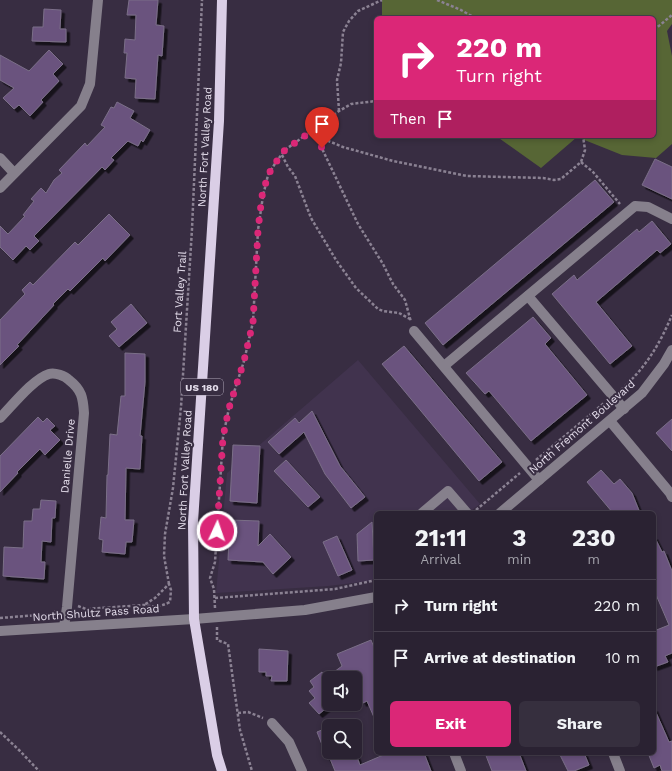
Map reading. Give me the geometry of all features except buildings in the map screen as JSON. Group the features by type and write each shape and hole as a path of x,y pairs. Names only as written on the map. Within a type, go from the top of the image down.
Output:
{"main road":[{"name":"North Fort Valley Road","path":"222,0 219,121 193,522 194,619 217,755 222,771"}],"street":[{"path":"0,188 81,106 90,84 98,0"},
{"path":"0,158 14,173"},
{"path":"444,366 635,206 648,207 672,219"},
{"path":"528,296 624,409"},
{"path":"414,331 539,480"},
{"name":"North Fremont Boulevard","path":"502,511 642,393 664,364 672,350"},
{"name":"Danielle Drive","path":"0,418 37,380 50,374 62,376 68,379 74,384 82,396 84,413 67,608 64,627"},
{"path":"610,421 672,497"},
{"path":"424,511 448,491 465,511"},
{"path":"194,619 305,610 374,597"},
{"name":"North Shultz Pass Road","path":"0,631 194,619"},
{"path":"272,723 289,742 302,771"},
{"path":"455,755 461,771"},
{"path":"614,755 620,771"}],"path":[{"name":"Fort Valley Trail","path":"144,605 152,607 162,606 170,602 171,590 164,556 165,534 173,488 180,408 196,168 202,0"},
{"path":"339,111 338,80 341,63 343,32 349,21 358,11 382,0"},
{"path":"437,0 472,16"},
{"path":"656,28 672,15"},
{"path":"214,589 210,578 215,562 223,437 229,408 244,361 253,322 258,230 262,196 268,175 285,150 339,111 351,104 374,101"},
{"path":"309,133 344,147 393,161 467,176 554,180 562,179 581,162 585,150 583,138"},
{"path":"316,136 358,224 383,264 393,284 405,300 414,331"},
{"path":"282,155 288,167 295,176 311,218 336,260 356,288 378,310 399,313 410,320"},
{"path":"581,162 593,172 627,213"},
{"path":"475,511 622,389 644,365 661,340 672,315"},
{"path":"215,598 335,589 374,580"},
{"path":"78,606 86,609 144,605 155,598 169,584"},
{"path":"0,618 52,614 59,609"},
{"path":"217,640 228,644 240,730 252,771"},
{"path":"238,714 248,712 272,723"},
{"path":"0,732 39,771"}],"shaded area":[{"path":"358,360 480,504 471,511 374,511 374,579 370,581 328,586 216,593 227,473"}],"green space":[{"path":"382,0 672,0 672,24 667,31 672,56 672,144 656,158 622,155 580,138 656,138 656,16 382,16"},
{"path":"499,138 576,138 541,168"}],"route":[{"path":"217,531 223,437 229,408 244,361 253,322 258,230 262,196 268,175 285,150 309,133 316,136 322,148"}]}
